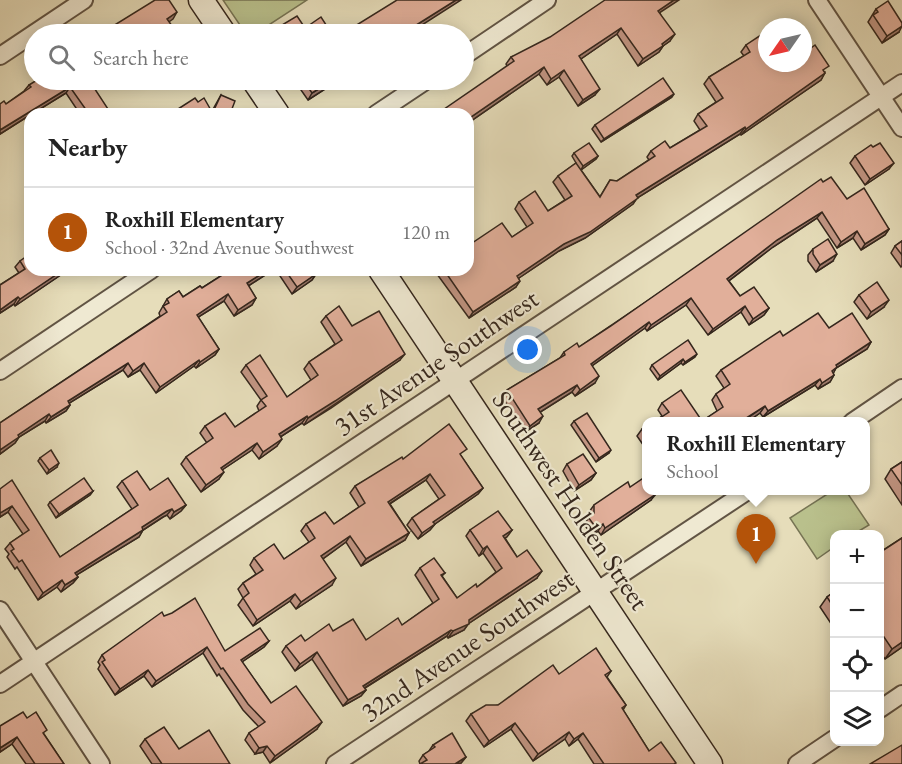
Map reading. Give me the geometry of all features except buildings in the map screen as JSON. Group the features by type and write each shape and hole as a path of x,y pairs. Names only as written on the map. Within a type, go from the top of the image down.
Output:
{"street":[{"path":"48,24 84,0"},
{"path":"201,0 217,24"},
{"path":"474,49 547,0"},
{"path":"816,0 902,128"},
{"path":"0,56 24,40"},
{"name":"31st Avenue Southwest","path":"0,684 902,83"},
{"path":"261,90 273,108"},
{"path":"385,108 413,90"},
{"path":"0,371 142,276"},
{"name":"Southwest Holden Street","path":"385,276 710,764"},
{"path":"859,417 902,388"},
{"name":"32nd Avenue Southwest","path":"335,764 741,495"},
{"path":"0,610 101,764"},
{"path":"884,706 902,694"},
{"path":"797,764 830,742"}],"green space":[{"path":"223,0 307,0 270,24 239,24"},
{"path":"826,495 849,495 869,525 861,530 830,530 830,550 817,559 790,518"}],"place":[{"name":"Roxhill Elementary","path":"756,564"}]}
